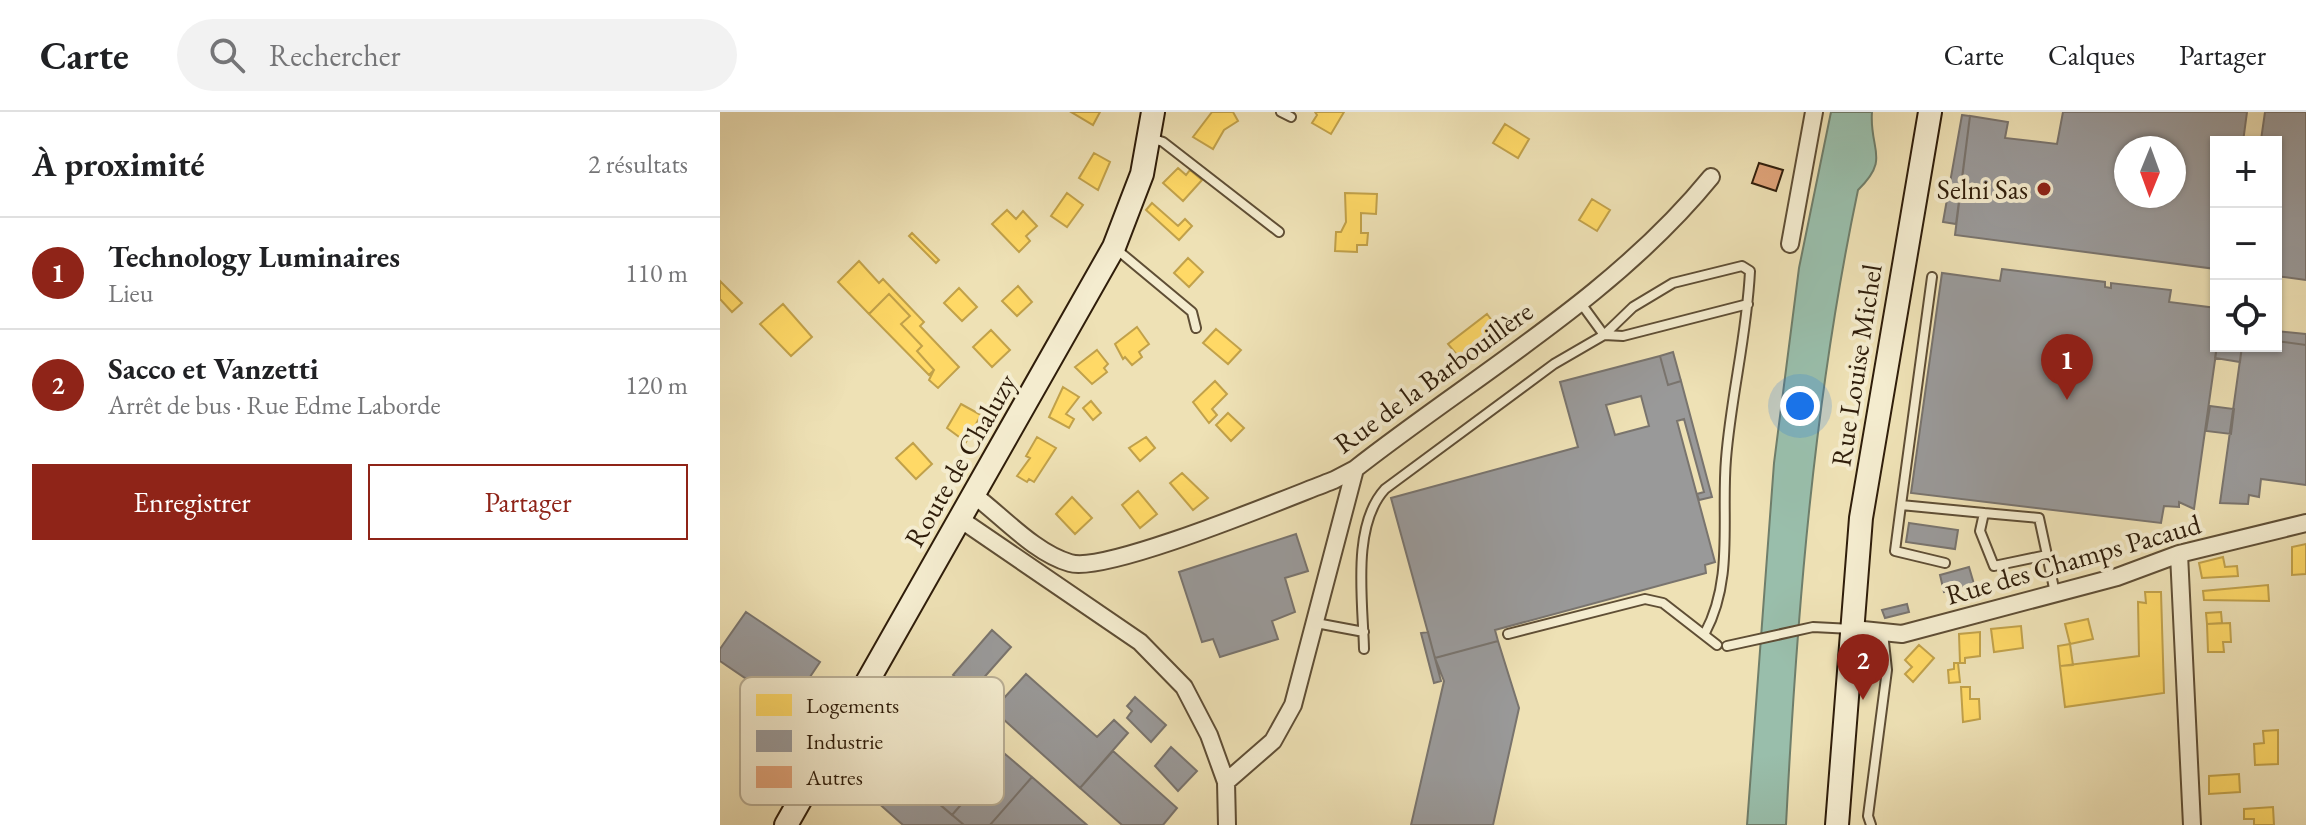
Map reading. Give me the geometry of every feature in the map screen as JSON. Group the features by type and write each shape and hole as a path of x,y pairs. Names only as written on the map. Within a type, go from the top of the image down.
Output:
{"street":[{"name":"Route de Chaluzy","path":"870,677 1114,247 1142,174 1153,112"},
{"path":"1790,244 1814,112"},
{"name":"Rue Louise Michel","path":"1837,825 1861,518 1930,112"},
{"name":"Rue de la Barbouillère","path":"974,495 1058,557 1070,563 1095,564 1170,541 1355,469 1621,270 1681,213 1711,177"},
{"path":"1226,782 1273,741 1293,705 1355,469"},
{"path":"960,519 1140,642 1184,687 1209,735 1226,782 1227,825"},
{"name":"Rue des Champs Pacaud","path":"1853,629 1902,634 2055,593 2179,554 2306,523"},
{"path":"2179,554 2192,825"},
{"name":"Route de Chaluzy","path":"786,825 797,805"}],"lane":[{"path":"1281,112 1291,117"},
{"path":"1150,138 1163,142 1279,232"},
{"path":"1114,247 1192,312 1196,328"},
{"path":"1364,649 1362,553 1377,497 1407,470 1554,364 1604,335 1633,307 1673,283 1733,266 1750,271 1748,304 1726,458 1726,561 1712,619 1705,633"},
{"path":"1932,277 1895,551 1945,563"},
{"path":"1580,302 1604,335"},
{"path":"1604,335 1630,335 1748,304"},
{"path":"1901,505 2039,518 2055,593"},
{"path":"1984,513 1980,531 1994,566 2047,555"},
{"path":"1508,634 1645,599 1663,603 1717,645"},
{"path":"1316,623 1364,632"},
{"path":"1727,646 1813,627 1853,629"},
{"path":"1871,825 1868,816 1887,670 1883,632"}],"shaded area":[{"path":"1831,112 1872,112 1876,161 1874,170 1858,190 1819,426 1802,585 1786,825 1747,825 1774,463 1799,268"}],"building: Logements":[{"path":"1071,112 1100,112 1093,125"},
{"path":"1212,112 1233,112 1238,121 1224,130 1213,149 1193,137"},
{"path":"1315,112 1344,112 1331,134 1312,123 1317,115"},
{"path":"1505,124 1529,139 1518,158 1493,143"},
{"path":"1094,153 1110,162 1098,190 1079,178"},
{"path":"1178,168 1186,175 1190,170 1202,180 1183,201 1163,183"},
{"path":"1067,193 1083,205 1067,227 1051,216"},
{"path":"1345,193 1377,194 1376,214 1361,213 1361,233 1368,233 1367,245 1357,245 1357,252 1335,251 1336,232 1341,232 1346,222"},
{"path":"1592,199 1610,210 1597,231 1579,220"},
{"path":"1152,203 1178,226 1185,219 1192,226 1179,240 1146,210"},
{"path":"1007,210 1016,219 1023,211 1037,226 1026,236 1030,241 1019,252 992,224"},
{"path":"912,233 939,260 936,263 909,236"},
{"path":"1188,258 1203,272 1189,287 1174,273"},
{"path":"859,261 879,283 883,279 924,322 920,326 959,367 938,388 929,380 934,370 917,351 922,346 901,324 910,316 889,294 869,314 838,282"},
{"path":"720,281 742,303 732,312 720,299"},
{"path":"1018,286 1032,302 1017,316 1002,301"},
{"path":"959,288 977,307 962,321 944,303"},
{"path":"889,294 910,316 901,324 922,346 917,351 934,370 929,375 869,314"},
{"path":"783,304 812,337 791,356 760,324"},
{"path":"1487,314 1500,331 1461,360 1448,344"},
{"path":"1137,327 1149,344 1139,352 1142,357 1132,365 1125,357 1123,359 1115,344"},
{"path":"1216,329 1241,350 1228,364 1203,343"},
{"path":"991,330 1010,350 992,367 973,347"},
{"path":"1097,350 1108,364 1104,368 1107,372 1092,384 1075,367"},
{"path":"1215,381 1227,394 1212,409 1217,415 1209,423 1193,402"},
{"path":"1063,387 1079,397 1066,414 1074,419 1069,428 1049,417"},
{"path":"1091,401 1101,413 1093,420 1083,408"},
{"path":"961,404 981,415 966,442 947,428"},
{"path":"1228,413 1244,428 1231,441 1216,425"},
{"path":"1037,437 1056,448 1034,482 1029,479 1027,482 1017,476 1030,458 1026,456"},
{"path":"1146,437 1155,448 1140,461 1129,448"},
{"path":"913,443 932,464 916,479 896,458"},
{"path":"1182,473 1208,498 1193,510 1170,483"},
{"path":"1138,491 1157,514 1140,528 1122,505"},
{"path":"1072,497 1092,518 1075,534 1056,514"},
{"path":"2306,544 2306,574 2292,575 2292,547"},
{"path":"2223,557 2225,567 2237,566 2238,576 2202,578 2199,563"},
{"path":"2268,585 2269,601 2204,600 2203,591"},
{"path":"2145,592 2161,592 2164,693 2065,707 2060,666 2139,656 2138,602 2146,603"},
{"path":"2221,612 2222,623 2207,624 2206,613"},
{"path":"2088,619 2093,639 2070,644 2065,624"},
{"path":"2230,623 2231,642 2223,642 2224,652 2208,652 2207,624"},
{"path":"2021,626 2023,648 1994,652 1991,629"},
{"path":"1980,632 1980,656 1965,658 1965,663 1960,663 1959,634"},
{"path":"2070,644 2073,665 2060,666 2058,646"},
{"path":"1919,645 1934,658 1913,682 1905,674 1912,667 1905,660"},
{"path":"1954,663 1958,663 1960,682 1949,683 1948,670 1954,669"},
{"path":"1961,687 1970,687 1970,699 1979,699 1980,719 1963,722"},
{"path":"2278,730 2278,764 2255,765 2254,744 2264,743 2263,731"},
{"path":"2239,774 2240,792 2209,794 2209,776"},
{"path":"2273,807 2274,825 2254,825 2254,819 2244,819 2244,809"}],"building: Industrie":[{"name":"Selni Sas","path":"2063,112 2247,112 2244,136 2210,136 2210,268 1955,235 1970,116 2008,122 2005,138 2057,144"},
{"path":"2265,112 2306,112 2306,280 2282,277 2282,136 2262,136"},
{"path":"1962,115 1970,116 1956,224 1943,222"},
{"path":"2002,269 2105,282 2105,287 2111,288 2111,283 2171,290 2169,302 2210,307 2210,352 2216,352 2194,509 2179,502 2179,507 2164,506 2161,523 1911,493 1942,273 2000,281"},
{"path":"2282,332 2306,334 2306,345 2282,342"},
{"path":"2282,342 2306,345 2306,485 2261,479 2259,497 2249,495 2248,504 2220,503 2241,352 2282,352"},
{"path":"1673,352 1681,381 1668,385 1660,356"},
{"path":"2216,352 2241,352 2240,362 2215,358"},
{"path":"1660,356 1668,385 1681,381 1712,497 1699,500 1697,494 1704,492 1684,419 1677,421 1715,562 1705,565 1706,573 1495,630 1498,641 1435,658 1391,498 1578,447 1560,382","holes":["1641,396 1649,426 1615,435 1606,405"]},
{"path":"2210,406 2234,409 2231,434 2206,431"},
{"path":"1909,523 1958,530 1955,549 1906,542"},
{"path":"1296,534 1308,571 1285,578 1295,612 1272,621 1278,639 1220,657 1213,639 1202,642 1179,572"},
{"path":"1969,567 1974,584 1944,592 1940,575"},
{"path":"1907,604 1909,612 1885,618 1882,610"},
{"path":"746,612 820,662 810,677 743,677 720,661 720,649"},
{"path":"992,630 1011,647 984,677 953,675"},
{"path":"1428,632 1441,681 1434,683 1421,633"},
{"path":"1498,641 1519,708 1493,825 1411,825 1444,681 1435,658"},
{"path":"1026,674 1097,737 1114,720 1128,733 1080,788 1004,720 1004,698"},
{"path":"1135,697 1166,725 1151,742 1127,718 1132,711 1127,706"},
{"path":"1171,747 1197,771 1178,791 1155,766"},
{"path":"1113,751 1177,808 1163,825 1122,825 1080,788"},
{"path":"1004,755 1032,777 990,825 964,825 952,815 961,805 1004,805"},
{"path":"1032,777 1087,825 990,825"},
{"path":"880,805 941,805 964,825 903,825"},
{"path":"940,805 961,805 952,815"}],"building: Autres":[{"path":"1759,163 1783,170 1776,191 1752,183"}],"place":[{"name":"Selni Sas","path":"2044,189"},
{"name":"Technology Luminaires","path":"2067,400"},
{"name":"Sacco et Vanzetti","path":"1863,700"}]}
